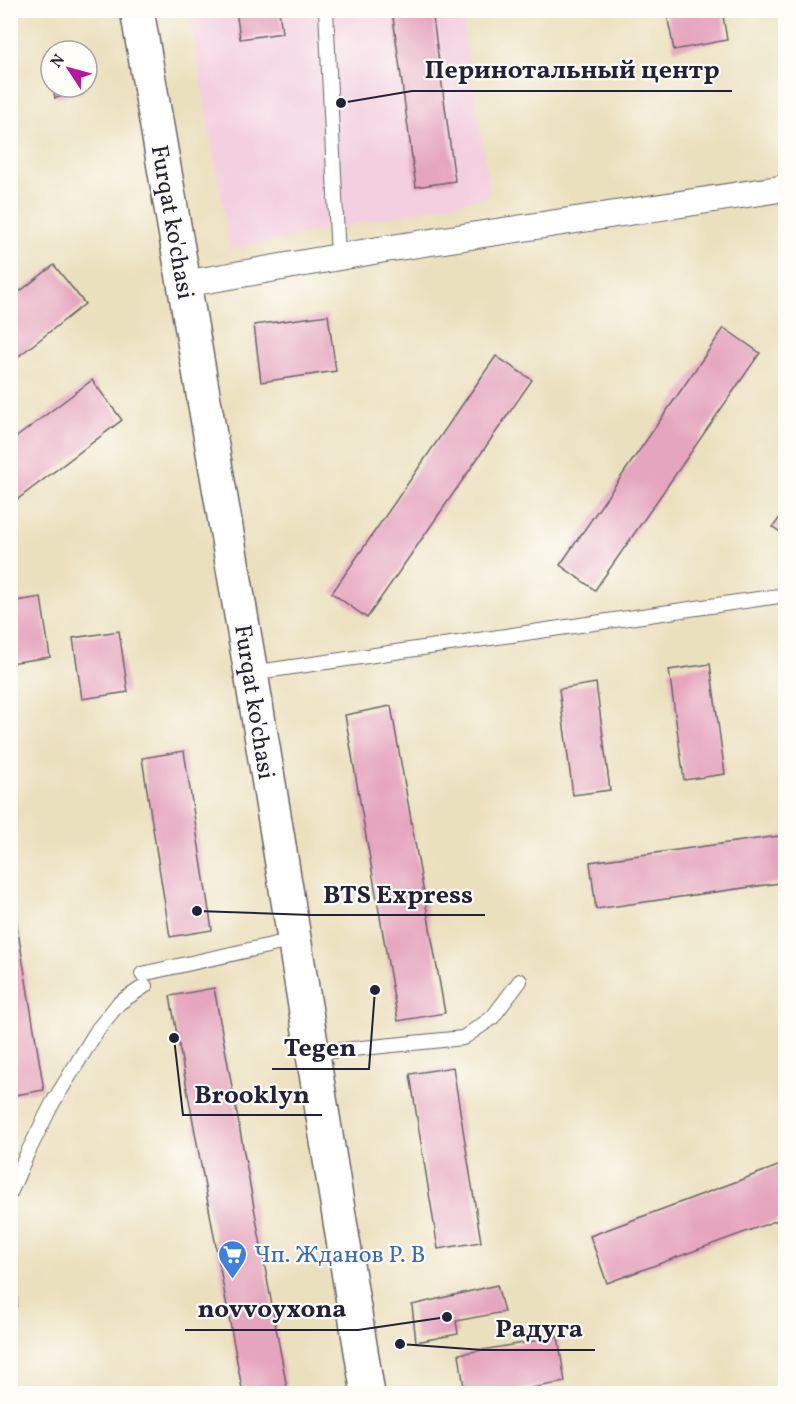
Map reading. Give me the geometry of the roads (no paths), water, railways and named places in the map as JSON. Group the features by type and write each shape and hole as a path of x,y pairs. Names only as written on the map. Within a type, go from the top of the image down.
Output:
{"main road":[{"name":"Furqat ko'chasi","path":"137,10 251,673 368,1394"}],"street":[{"path":"184,284 338,257 786,188"}],"lane":[{"path":"326,10 338,257"},
{"path":"251,673 786,596"},
{"path":"10,1193 52,1104 98,1029 119,1003 144,980 294,940"},
{"path":"312,1053 463,1038 492,1018 520,981"},
{"path":"10,1280 12,1298 10,1303"}],"place":[{"name":"Перинотальный центр","path":"341,103"},
{"name":"BTS Express","path":"197,911"},
{"name":"Tegen","path":"375,990"},
{"name":"Brooklyn","path":"174,1038"},
{"name":"Чп. Жданов Р. В","path":"233,1280"},
{"name":"novvoyxona","path":"447,1317"},
{"name":"Радуга","path":"400,1344"}]}
